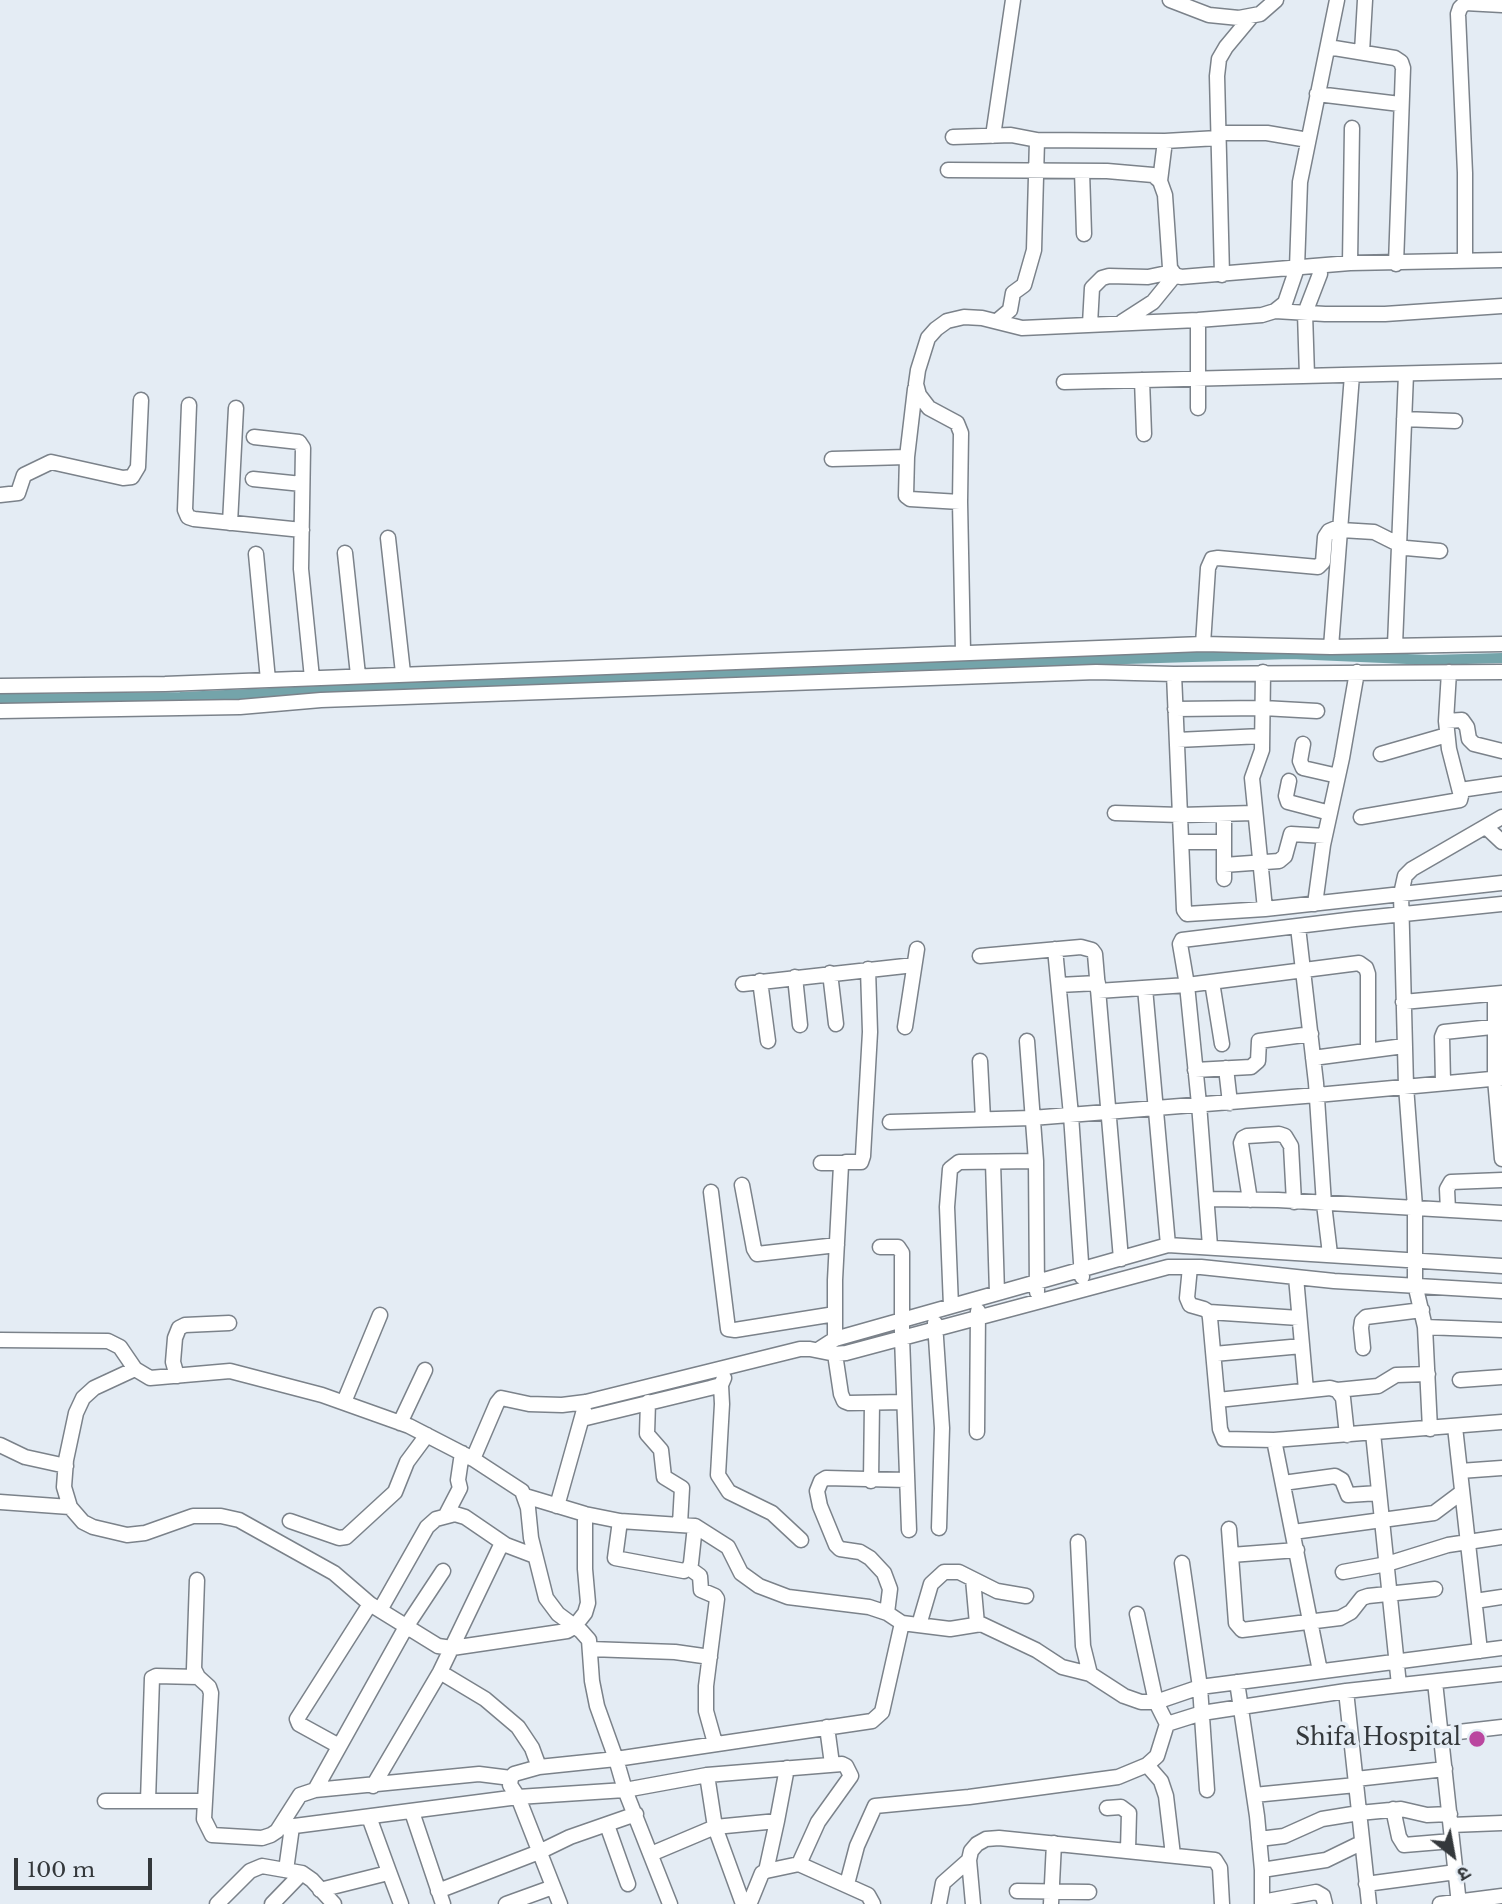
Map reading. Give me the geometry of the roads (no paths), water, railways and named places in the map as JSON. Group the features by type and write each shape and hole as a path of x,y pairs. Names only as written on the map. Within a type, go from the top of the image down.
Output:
{"street":[{"path":"993,136 1013,0"},
{"path":"1170,0 1209,15 1251,17 1260,14 1276,0"},
{"path":"960,502 910,499 906,496 907,457 916,384 924,350 936,329 947,321 964,317 997,321 1023,328 1198,320 1262,316 1285,303 1297,268 1300,182 1337,0"},
{"path":"1362,52 1365,0"},
{"path":"1465,260 1465,173 1458,14 1465,3 1502,5"},
{"path":"1222,275 1217,76 1219,60 1226,47 1251,17"},
{"path":"1328,47 1395,58 1401,62 1403,68 1396,264"},
{"path":"1317,94 1400,104"},
{"path":"1350,263 1352,128"},
{"path":"953,137 1011,135 1037,140 1165,141 1267,133 1308,140"},
{"path":"997,321 1010,310 1013,293 1024,285 1034,250 1037,140"},
{"path":"1120,323 1153,302 1173,273 1165,195 1160,181 1165,141"},
{"path":"948,170 1082,171 1153,175 1160,181"},
{"path":"1082,171 1084,234"},
{"path":"1090,324 1093,288 1102,278 1109,276 1173,273 1181,277 1350,263 1502,260"},
{"path":"1307,376 1305,313 1320,274 1319,266"},
{"path":"1275,311 1385,314 1502,306"},
{"path":"1198,320 1198,408"},
{"path":"1064,382 1502,371"},
{"path":"1395,645 1406,374"},
{"path":"1331,647 1352,375"},
{"path":"1142,380 1144,434"},
{"path":"916,384 923,403 953,419 960,427 963,652"},
{"path":"0,495 18,493 24,475 51,462 123,478 132,477 138,467 141,400"},
{"path":"189,405 186,513 194,519 302,530"},
{"path":"230,523 236,408"},
{"path":"1404,419 1455,421"},
{"path":"254,437 301,444 301,569 312,678"},
{"path":"832,459 907,457"},
{"path":"253,479 302,484"},
{"path":"1203,644 1208,568 1212,559 1318,568 1323,562 1325,537 1329,531 1340,528 1374,532 1399,546 1440,551"},
{"path":"388,538 403,673"},
{"path":"257,554 268,680"},
{"path":"345,554 358,675"},
{"path":"0,685 165,684 1203,644 1331,647 1502,644"},
{"path":"0,712 240,707 334,700 1096,672 1502,672"},
{"path":"1315,904 1325,836 1357,672"},
{"path":"1361,817 1456,802 1461,796 1447,728 1448,672"},
{"path":"1263,673 1262,750 1252,778 1265,909"},
{"path":"1174,674 1184,911 1187,914 1265,909 1502,883"},
{"path":"1175,709 1263,708 1317,711"},
{"path":"1381,754 1462,720 1467,727 1469,739 1474,744 1502,751"},
{"path":"1177,740 1262,736"},
{"path":"1303,744 1300,761 1303,768 1338,776"},
{"path":"1289,780 1286,796 1288,802 1330,813"},
{"path":"1460,790 1502,784"},
{"path":"1115,813 1254,813"},
{"path":"1224,814 1224,872 1259,862 1283,860 1292,834 1325,836"},
{"path":"1430,1429 1425,1327 1415,1284 1415,1207 1404,1046 1401,894 1405,876 1412,869 1502,817"},
{"path":"1486,827 1502,842"},
{"path":"1181,842 1224,842"},
{"path":"1210,1246 1199,1104 1187,985 1180,944 1182,940 1502,904"},
{"path":"1298,927 1311,1034 1330,1254"},
{"path":"980,956 1081,947 1092,950 1096,961 1121,1259"},
{"path":"905,1027 917,949"},
{"path":"1055,949 1071,1115 1083,1289"},
{"path":"1059,985 1145,988 1187,985 1359,963 1366,968 1368,1051"},
{"path":"743,984 914,965"},
{"path":"821,1163 858,1164 863,1156 870,1021 868,970"},
{"path":"830,973 836,1024"},
{"path":"795,977 800,1025"},
{"path":"760,981 768,1041"},
{"path":"1212,982 1222,1044"},
{"path":"1145,988 1168,1245"},
{"path":"1403,1002 1499,993 1502,1159"},
{"path":"1443,1082 1444,1032 1499,1026"},
{"path":"1195,1070 1256,1065 1257,1043 1261,1039 1311,1034"},
{"path":"1027,1041 1036,1161 1037,1301"},
{"path":"1313,1058 1404,1046"},
{"path":"980,1060 983,1119"},
{"path":"1226,1068 1230,1103"},
{"path":"890,1122 1032,1118 1317,1096 1499,1078"},
{"path":"1250,1200 1241,1143 1243,1138 1279,1135 1285,1136 1291,1146 1294,1202"},
{"path":"951,1306 948,1172 958,1162 1036,1161"},
{"path":"993,1162 997,1293"},
{"path":"842,1163 835,1314 835,1347 841,1394 844,1401 849,1403 904,1402"},
{"path":"1448,1210 1447,1189 1451,1182 1502,1180"},
{"path":"743,1185 757,1254 837,1245"},
{"path":"711,1192 727,1329 835,1314"},
{"path":"1208,1199 1502,1213"},
{"path":"835,1347 933,1311 1168,1245 1502,1266"},
{"path":"880,1247 898,1247 902,1250 902,1338 909,1530"},
{"path":"446,1515 460,1488 458,1480 468,1456 501,1398 529,1404 562,1405 586,1402 800,1349 818,1350 902,1338 1168,1267 1190,1266 1296,1277 1502,1291"},
{"path":"1190,1266 1187,1298 1190,1305 1209,1312 1299,1318"},
{"path":"1296,1277 1306,1390"},
{"path":"976,1299 979,1318 977,1432"},
{"path":"1363,1348 1361,1328 1366,1317 1422,1310"},
{"path":"933,1311 942,1428 939,1528"},
{"path":"1209,1312 1220,1429 1224,1439 1274,1440 1502,1422"},
{"path":"344,1402 380,1315"},
{"path":"177,1376 173,1362 175,1338 179,1328 185,1325 229,1324"},
{"path":"1425,1327 1502,1330"},
{"path":"0,1340 108,1340 120,1347 135,1369 150,1378 230,1371 344,1402 400,1423 468,1456 515,1485 525,1496 585,1514 620,1521 688,1525 728,1547 741,1573 759,1586 788,1597 869,1607 887,1613 902,1623 950,1629 977,1624 1037,1650 1062,1667 1090,1674 1124,1696 1141,1702 1156,1702 1200,1687 1502,1648"},
{"path":"1214,1354 1302,1346"},
{"path":"730,1367 721,1385 718,1475 729,1492 772,1513 801,1540"},
{"path":"135,1369 94,1388 83,1398 76,1413 64,1487 69,1507 83,1522 127,1535 145,1533 192,1516 221,1516 239,1520 334,1573 375,1607 431,1643 452,1648 567,1631 574,1627 585,1613 588,1604 584,1569 585,1514"},
{"path":"400,1423 425,1370"},
{"path":"1218,1400 1306,1390 1378,1386 1396,1375 1427,1374"},
{"path":"1460,1380 1502,1377"},
{"path":"582,1419 721,1385"},
{"path":"1337,1390 1343,1398 1348,1435"},
{"path":"557,1506 586,1402"},
{"path":"648,1402 648,1434 661,1450 664,1478 682,1488 688,1525 690,1568 700,1576 701,1590 717,1598 706,1712 715,1743"},
{"path":"871,1481 872,1403"},
{"path":"1455,1427 1480,1651"},
{"path":"1373,1433 1399,1685"},
{"path":"290,1521 339,1538 346,1537 395,1492 407,1462 427,1435"},
{"path":"1274,1440 1312,1620 1320,1671"},
{"path":"0,1445 25,1457 66,1466"},
{"path":"1460,1471 1502,1468"},
{"path":"1283,1482 1335,1476 1342,1480 1348,1495 1379,1493"},
{"path":"887,1613 890,1589 884,1573 860,1552 841,1549 836,1545 817,1497 818,1487 826,1478 907,1480"},
{"path":"1293,1532 1434,1513 1462,1492"},
{"path":"525,1496 535,1556 547,1598 558,1614 586,1635 597,1706 625,1790 669,1904"},
{"path":"0,1502 69,1507"},
{"path":"340,1746 299,1724 297,1719 427,1527 436,1519 456,1514 465,1517 502,1543 535,1556"},
{"path":"620,1521 614,1553 617,1559 684,1571 690,1568"},
{"path":"1229,1529 1236,1623 1239,1629 1340,1618 1352,1612 1362,1598 1436,1589"},
{"path":"1343,1572 1387,1564 1448,1545 1502,1537"},
{"path":"1078,1542 1083,1647 1090,1674"},
{"path":"373,1786 440,1672 502,1543"},
{"path":"1231,1555 1297,1549"},
{"path":"1182,1563 1200,1687 1207,1790"},
{"path":"314,1790 406,1627 443,1571"},
{"path":"919,1625 927,1594 938,1576 944,1572 952,1571 997,1591 1026,1596"},
{"path":"973,1579 977,1624"},
{"path":"197,1580 194,1668 211,1693 204,1819 212,1836 262,1838 285,1827 518,1797 625,1790 707,1775 842,1763 851,1776 818,1822 799,1864"},
{"path":"1475,1601 1502,1597"},
{"path":"847,1884 857,1846 875,1806 1118,1777 1147,1765 1157,1756 1167,1724 1156,1702 1137,1614"},
{"path":"559,1904 518,1797 510,1785 514,1774 539,1767 616,1759 867,1722 882,1712 902,1623"},
{"path":"590,1649 675,1652 710,1657"},
{"path":"440,1672 485,1699 518,1727 533,1748 539,1767"},
{"path":"1167,1724 1202,1713 1240,1706 1502,1674"},
{"path":"148,1801 152,1678 198,1677"},
{"path":"1237,1682 1259,1839 1262,1903 1316,1892 1323,1896 1325,1904"},
{"path":"1435,1682 1459,1903"},
{"path":"1346,1691 1368,1904"},
{"path":"827,1727 832,1765"},
{"path":"1441,1734 1502,1727"},
{"path":"1147,1765 1161,1781 1167,1796 1173,1855"},
{"path":"766,1871 787,1768"},
{"path":"1254,1795 1445,1769"},
{"path":"286,1870 285,1827 300,1795 314,1790 479,1774 511,1778"},
{"path":"707,1775 715,1827 745,1904 751,1899 762,1873 799,1864 868,1895 873,1904"},
{"path":"105,1801 205,1801"},
{"path":"1107,1808 1121,1807 1129,1813 1128,1850"},
{"path":"1259,1839 1284,1836 1315,1821 1393,1809 1450,1819 1502,1823"},
{"path":"1393,1809 1399,1839 1404,1845 1452,1841"},
{"path":"412,1812 440,1897 570,1837 636,1815"},
{"path":"369,1817 401,1904"},
{"path":"650,1854 715,1827 777,1821"},
{"path":"607,1825 628,1884"},
{"path":"973,1904 971,1851 976,1844 986,1839 999,1838 1215,1860 1220,1868 1222,1904"},
{"path":"1052,1898 1054,1843"},
{"path":"1262,1870 1326,1860 1361,1843"},
{"path":"939,1904 943,1884 970,1860"},
{"path":"217,1904 250,1871 262,1866 302,1873 334,1904"},
{"path":"320,1890 384,1874 388,1869"},
{"path":"1366,1884 1456,1872"},
{"path":"272,1904 302,1873"},
{"path":"506,1904 553,1887"},
{"path":"1017,1891 1052,1898 1089,1892"},
{"path":"1440,1904 1502,1896"}],"waterway":[{"path":"0,699 180,697 864,667 1291,654 1430,660 1502,658"}],"place":[{"name":"Shifa Hospital","path":"1477,1739"}]}
